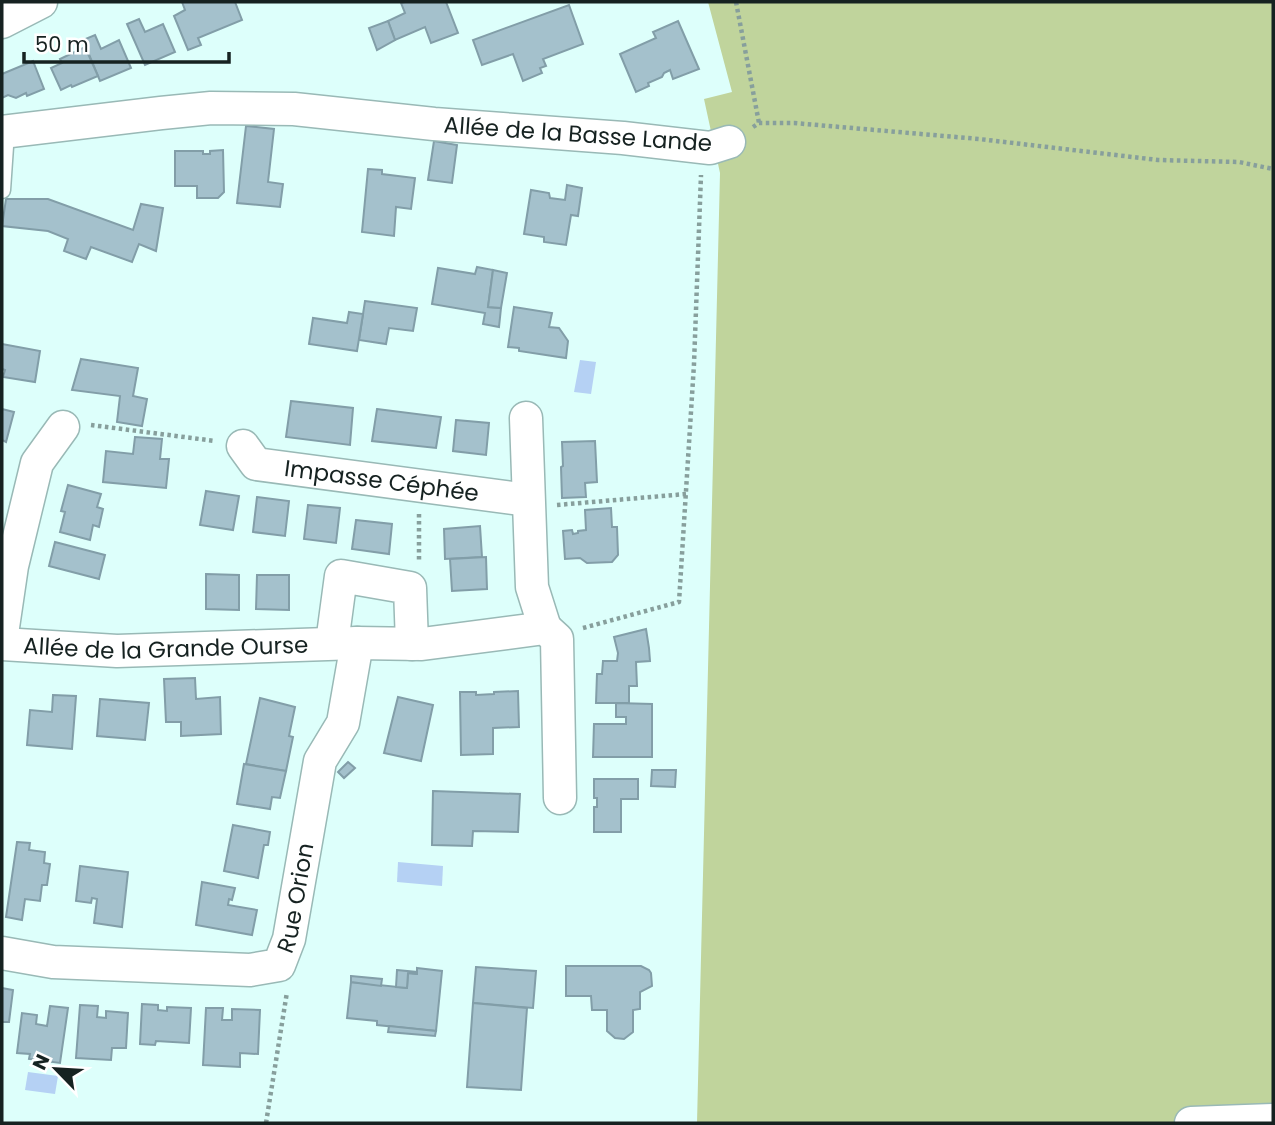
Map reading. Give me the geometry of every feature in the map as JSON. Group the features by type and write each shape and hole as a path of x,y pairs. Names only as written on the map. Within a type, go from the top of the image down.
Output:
{"street":[{"path":"2,22 41,2"},
{"name":"Allée de la Basse Lande","path":"4,132 211,108 294,109 434,124 716,144"},
{"path":"526,418 532,587 551,634 560,798"},
{"path":"2,634 12,566 37,463 63,427"},
{"name":"Impasse Céphée","path":"243,446 256,464 528,500"},
{"name":"Allée de la Grande Ourse","path":"345,643 341,576 410,588"},
{"path":"410,588 412,644"},
{"name":"Allée de la Grande Ourse","path":"2,644 117,650 345,643 422,644 551,634"},
{"name":"Rue Orion","path":"2,954 53,962 250,970 279,965 289,939 320,761 343,723 345,643"},
{"path":"1191,1123 1273,1120"}],"lane":[{"path":"2,190 4,132"}],"path":[{"path":"736,2 759,123 794,123 979,139 1157,160 1239,162 1273,169"},
{"name":"Allée de la Basse Lande","path":"716,144 759,123"},
{"path":"551,634 679,602 694,364 716,144"},
{"path":"63,427 87,424 243,446"},
{"path":"410,588 420,577 419,485"},
{"path":"528,500 540,506 686,494"},
{"path":"266,1123 287,989 279,965"}],"green space":[{"path":"708,2 1273,2 1273,1123 697,1123 720,173 704,99 732,92"}],"water":[{"path":"580,360 596,362 591,394 574,392"},
{"path":"398,862 443,866 442,886 397,882"},
{"path":"28,1072 58,1076 55,1094 25,1090"}],"building":[{"path":"182,2 235,2 242,20 198,38 201,45 188,50 174,16 185,10"},
{"path":"446,2 458,33 431,43 425,27 395,40 388,21 405,13 401,3"},
{"path":"569,5 583,44 543,59 546,66 540,68 542,73 523,81 513,54 482,65 473,40"},
{"path":"139,19 145,32 163,24 175,52 145,65 127,24"},
{"path":"388,21 395,40 377,50 369,28"},
{"path":"678,21 699,69 673,79 670,70 636,92 620,54 656,38 653,32"},
{"path":"95,35 101,49 119,40 131,68 100,81 83,40"},
{"path":"85,47 98,76 61,90 51,68 62,63 60,59"},
{"path":"33,61 44,89 27,96 26,93 16,98 8,95 2,98 2,74"},
{"path":"246,126 274,129 268,182 283,184 280,207 237,203"},
{"path":"434,141 457,145 452,183 428,180"},
{"path":"223,150 224,192 218,198 197,198 197,186 175,186 175,151 203,151 203,154 210,154 210,151"},
{"path":"368,169 382,170 382,174 415,178 411,209 396,207 394,236 362,232"},
{"path":"567,185 582,188 578,216 571,215 566,245 544,242 544,237 524,234 531,190 549,193 550,198 565,200"},
{"path":"6,199 48,199 133,230 141,204 163,208 156,251 139,244 132,262 91,247 86,259 64,251 68,239 48,231 2,226"},
{"path":"477,267 493,270 488,307 501,308 499,327 483,324 485,313 432,304 438,268 475,274"},
{"path":"493,270 507,273 501,308 488,307"},
{"path":"365,301 417,308 413,331 389,328 386,344 359,340"},
{"path":"514,307 552,313 549,327 559,328 568,341 566,358 508,347"},
{"path":"349,312 363,314 357,351 309,344 313,318 347,323"},
{"path":"2,344 40,351 35,382 3,377 5,370 2,369"},
{"path":"81,359 138,368 133,396 147,399 142,426 117,422 120,396 72,390"},
{"path":"291,401 353,408 350,445 286,437"},
{"path":"2,409 14,412 6,442 2,440"},
{"path":"377,409 441,417 436,448 372,441"},
{"path":"456,420 489,423 486,455 453,451"},
{"path":"135,437 162,439 160,459 169,459 166,488 103,482 106,451 133,454"},
{"path":"595,441 597,482 585,483 586,497 562,498 562,442"},
{"path":"68,485 101,494 97,507 103,509 99,527 93,525 90,540 60,532 65,512 61,511"},
{"path":"206,491 239,496 233,530 200,525"},
{"path":"257,497 289,501 285,536 253,532"},
{"path":"308,505 340,508 336,543 304,539"},
{"path":"611,508 612,527 617,527 618,555 612,562 587,563 580,558 565,559 563,531 572,530 573,534 586,530 585,510"},
{"path":"356,520 392,524 389,554 352,549"},
{"path":"480,526 482,557 445,559 444,529"},
{"path":"55,542 105,555 99,579 49,566"},
{"path":"486,557 487,589 452,591 450,559"},
{"path":"206,574 239,575 239,610 206,609"},
{"path":"257,575 289,575 289,610 256,609"},
{"path":"646,629 650,661 636,662 637,686 629,686 629,703 596,703 597,674 602,674 603,661 617,661 614,637"},
{"path":"195,678 196,699 220,697 221,734 181,736 181,722 166,722 164,679"},
{"path":"518,691 519,727 493,728 493,754 461,755 460,692 476,692 476,695"},
{"path":"53,695 76,696 72,749 27,745 30,710 52,712"},
{"path":"398,697 433,705 421,761 384,753"},
{"path":"260,698 295,707 289,736 293,737 286,771 246,764"},
{"path":"100,699 149,703 145,740 97,736"},
{"path":"616,703 652,704 652,757 593,757 594,724 626,724 626,717 616,717"},
{"path":"348,762 355,768 344,778 338,772"},
{"path":"244,764 286,771 280,798 272,797 270,809 237,804"},
{"path":"652,770 676,770 675,787 651,786"},
{"path":"594,779 638,779 638,799 621,799 621,832 594,832 594,807 597,807 597,798 594,798"},
{"path":"433,791 520,794 518,832 473,831 472,846 432,845"},
{"path":"233,825 270,832 268,845 264,845 258,878 224,871"},
{"path":"17,842 30,843 29,850 45,852 44,863 50,864 47,885 42,885 40,901 25,899 22,920 6,917"},
{"path":"80,866 128,872 122,927 94,923 97,899 92,898 91,903 76,901"},
{"path":"202,882 235,888 228,905 257,910 252,935 196,925"},
{"path":"566,966 641,966 649,970 652,986 640,992 640,1009 633,1010 633,1032 624,1039 615,1038 607,1031 607,1010 592,1010 591,996 566,996"},
{"path":"476,967 536,971 533,1008 473,1003"},
{"path":"417,968 442,971 436,1031 377,1025 377,1021 347,1018 351,982 407,988 408,973 417,974"},
{"path":"397,970 417,972 408,973 407,988 396,987"},
{"path":"351,976 382,979 381,986 351,982"},
{"path":"2,988 13,990 9,1022 2,1022"},
{"path":"473,1003 527,1008 521,1090 467,1087"},
{"path":"142,1004 158,1005 158,1010 167,1011 167,1007 191,1008 189,1043 156,1041 155,1045 140,1044"},
{"path":"80,1005 98,1006 97,1017 106,1018 106,1011 128,1013 126,1048 112,1048 111,1060 76,1058"},
{"path":"50,1006 68,1008 60,1063 29,1059 30,1054 17,1053 22,1013 37,1015 36,1024 47,1026"},
{"path":"206,1008 223,1008 222,1020 232,1020 232,1009 260,1010 258,1054 240,1053 240,1067 203,1065"},
{"path":"389,1026 436,1031 435,1036 388,1032"}]}
